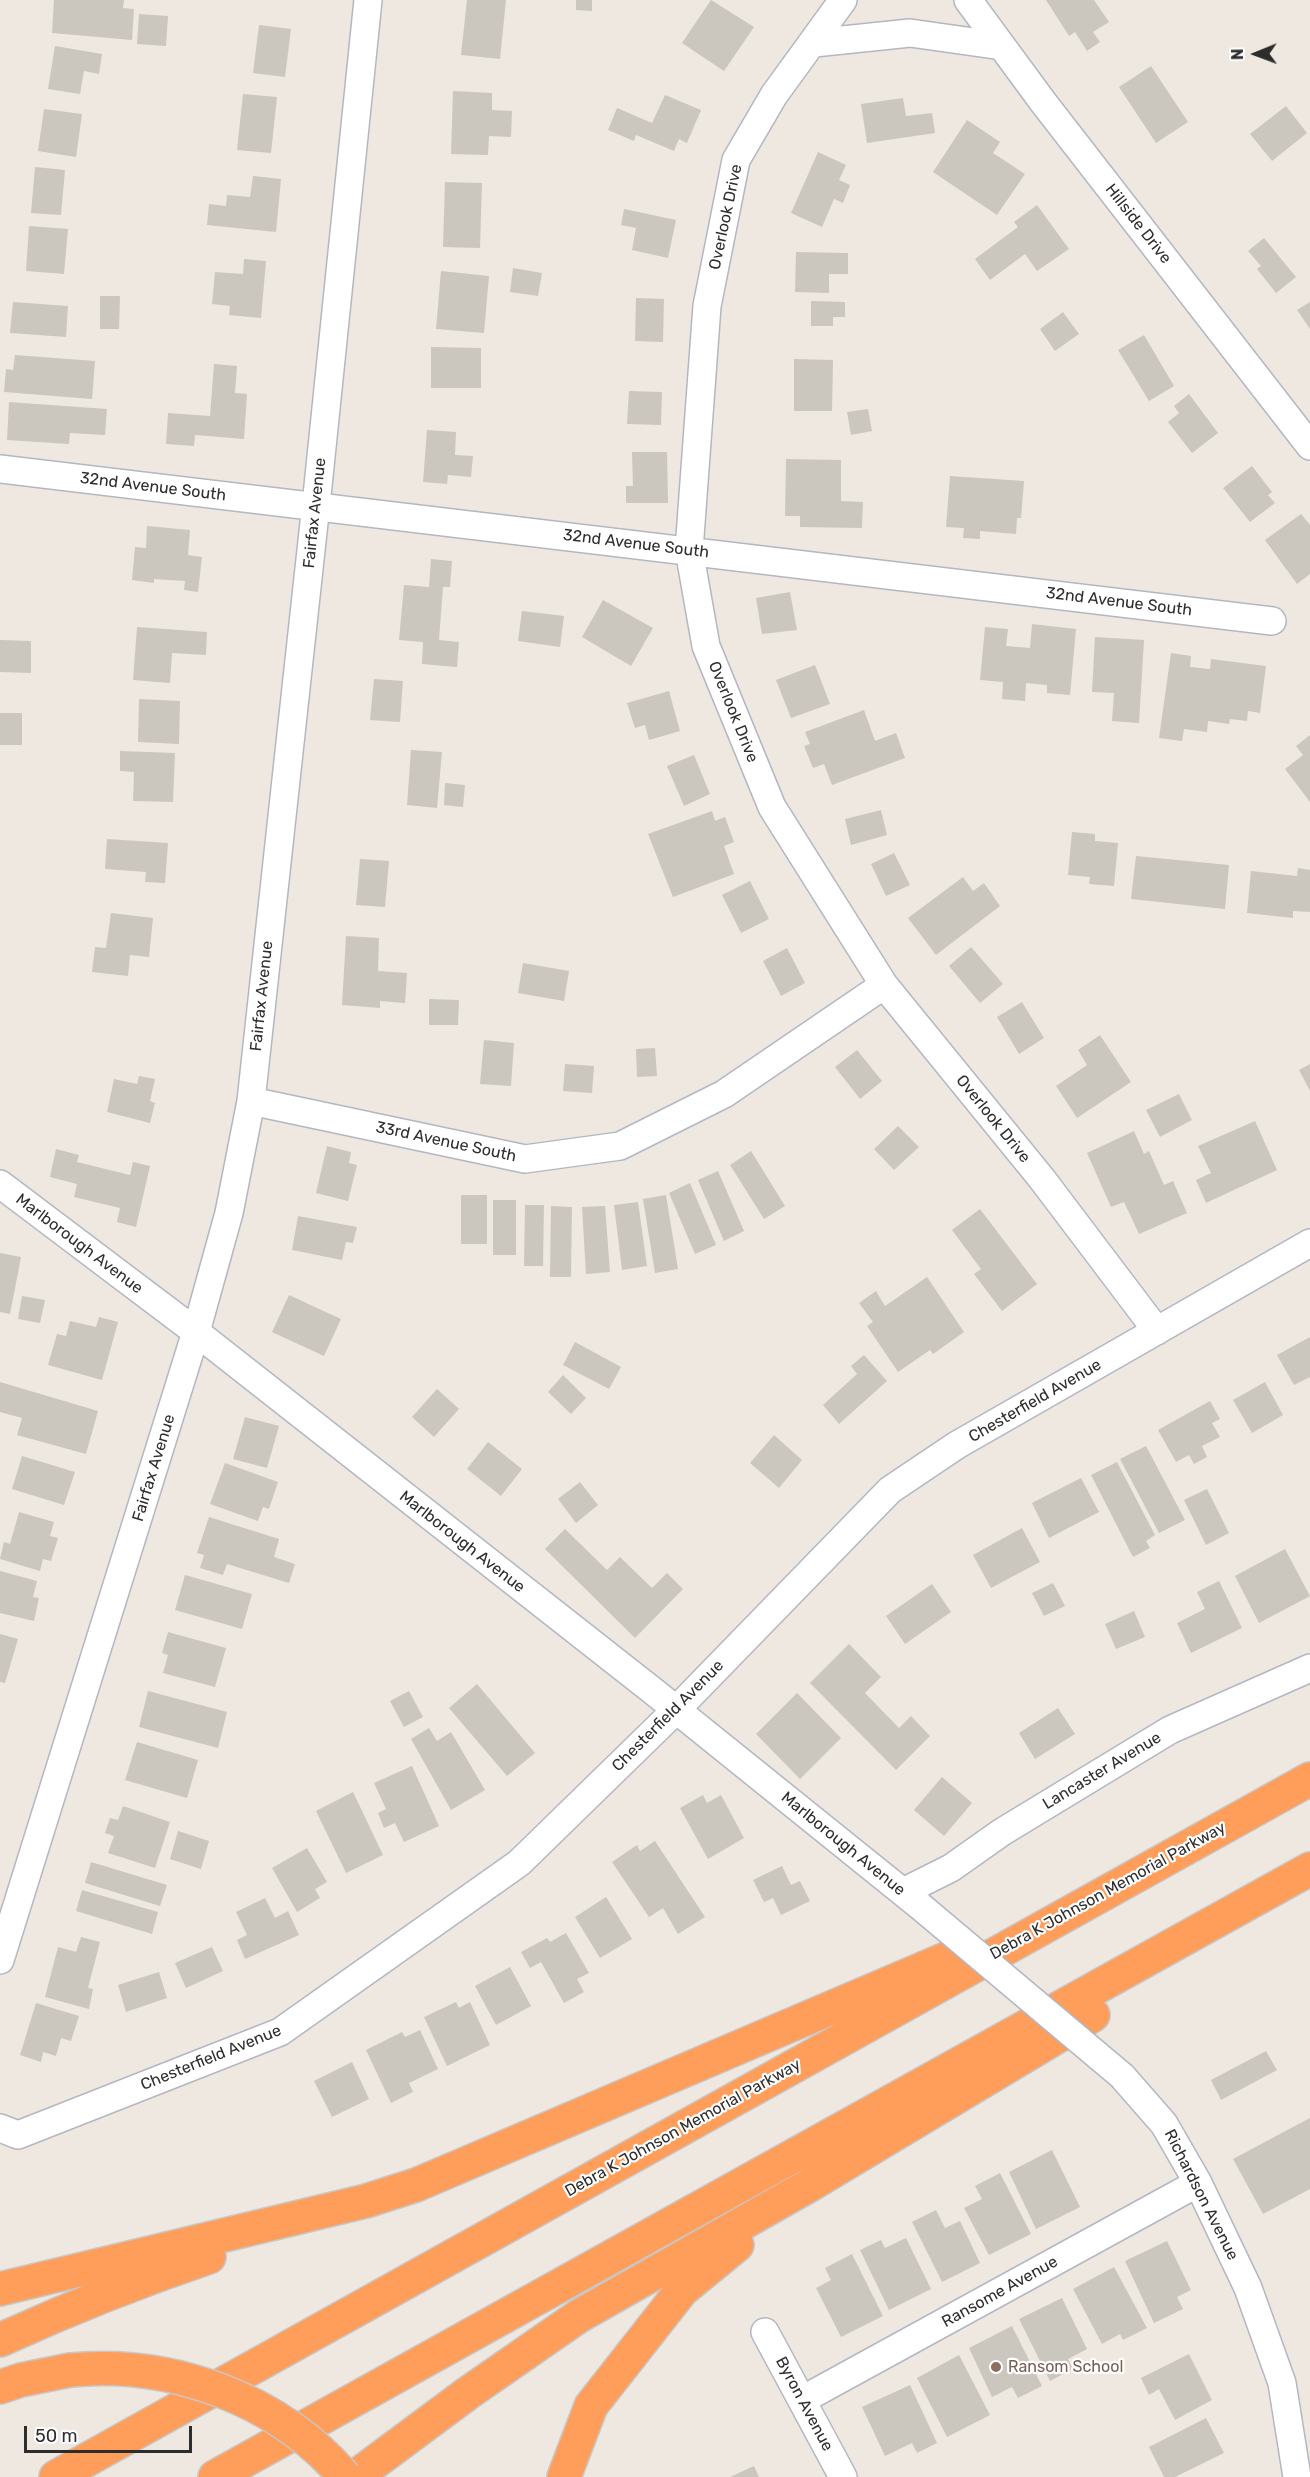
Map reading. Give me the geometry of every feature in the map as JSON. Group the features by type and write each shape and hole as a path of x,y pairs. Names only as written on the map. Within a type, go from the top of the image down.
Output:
{"highway":[{"name":"Debra K Johnson Memorial Parkway","path":"56,2477 1310,1779"},
{"path":"216,2477 1310,1869"},
{"path":"0,2289 366,2201 416,2185 566,2123 1123,1883"},
{"path":"355,2477 468,2393 579,2316 807,2187 1310,1886"},
{"path":"564,2477 591,2406 682,2290 807,2187"},
{"path":"0,2340 130,2285 306,2226 366,2201"},
{"path":"0,2387 21,2380 70,2370 111,2367 202,2383 243,2399 269,2414 309,2442 345,2477"}],"street":[{"name":"Fairfax Avenue","path":"0,1960 196,1332 229,1213 251,1101 316,507 368,0"},
{"name":"Overlook Drive","path":"843,0 814,43 774,95 736,160 707,306 689,550 706,646 772,807 884,985 1042,1179 1157,1331"},
{"name":"Hillside Drive","path":"968,0 1042,102 1310,446"},
{"path":"814,43 910,33 1002,46"},
{"name":"32nd Avenue South","path":"0,469 1272,621"},
{"name":"33rd Avenue South","path":"251,1101 525,1159 620,1146 724,1094 884,985"},
{"name":"Marlborough Avenue","path":"0,1185 196,1332 676,1710 911,1899"},
{"name":"Chesterfield Avenue","path":"0,2128 18,2135 280,2032 519,1863 676,1710 890,1490 957,1445 1310,1243"},
{"name":"Lancaster Avenue","path":"911,1899 1002,1832 1170,1730 1310,1668"},
{"name":"Richardson Avenue","path":"911,1899 1122,2076 1164,2124 1198,2183 1248,2288 1278,2373 1298,2477"},
{"name":"Ransome Avenue","path":"802,2400 1198,2183"},
{"name":"Byron Avenue","path":"765,2332 843,2477"}],"building":[{"path":"54,0 124,0 123,8 134,9 132,40 52,33"},
{"path":"467,0 506,0 500,59 461,55"},
{"path":"576,0 592,0 592,11 576,10"},
{"path":"711,0 754,27 724,71 682,43"},
{"path":"1046,0 1094,0 1109,22 1093,32 1100,42 1087,51 1075,32 1069,36"},
{"path":"139,14 168,16 166,46 137,44"},
{"path":"259,25 291,29 285,77 253,73"},
{"path":"55,46 102,54 99,74 84,71 80,94 48,89"},
{"path":"1151,66 1188,122 1156,143 1119,87"},
{"path":"453,91 492,93 492,110 512,111 511,137 489,136 488,155 451,154"},
{"path":"243,94 277,97 271,153 237,150"},
{"path":"665,95 701,110 687,143 679,139 674,151 636,135 634,141 608,130 617,108 652,123"},
{"path":"903,98 906,116 932,113 935,133 867,143 861,104"},
{"path":"1286,106 1307,133 1272,161 1250,134"},
{"path":"44,109 82,114 76,157 38,151"},
{"path":"967,120 1000,142 993,153 1025,174 997,215 933,172"},
{"path":"818,152 846,165 839,180 850,185 843,203 834,199 822,227 791,213"},
{"path":"35,167 65,170 61,215 31,213"},
{"path":"253,176 281,179 276,232 207,225 209,204 226,206 227,195 250,197"},
{"path":"445,182 482,183 480,248 443,247"},
{"path":"1037,205 1069,249 1037,271 1025,254 990,280 975,259 1018,227 1014,222"},
{"path":"624,209 676,220 668,258 632,250 636,228 621,225"},
{"path":"29,226 68,229 64,274 26,271"},
{"path":"1264,238 1296,277 1276,293 1257,269 1261,266 1248,251"},
{"path":"796,252 848,253 848,274 829,274 829,293 795,292"},
{"path":"244,259 266,261 261,318 229,315 230,306 212,304 215,272 243,274"},
{"path":"513,268 542,273 538,296 510,292"},
{"path":"441,271 489,276 484,333 436,329"},
{"path":"100,296 120,296 119,329 100,329"},
{"path":"636,298 664,299 663,342 635,341"},
{"path":"811,301 845,302 845,317 833,317 833,326 811,326"},
{"path":"13,302 68,306 66,337 10,333"},
{"path":"1310,302 1310,329 1297,310"},
{"path":"1063,312 1079,334 1055,351 1040,329"},
{"path":"1144,335 1174,386 1149,401 1118,350"},
{"path":"431,347 481,348 481,388 431,388"},
{"path":"15,355 95,361 92,399 4,392 6,369 13,370"},
{"path":"794,359 833,360 832,411 794,411"},
{"path":"214,364 237,366 235,393 247,394 244,439 195,435 194,446 166,444 168,413 210,416"},
{"path":"629,391 662,392 661,425 627,424"},
{"path":"1189,394 1218,433 1192,453 1168,422 1179,413 1174,406"},
{"path":"9,402 107,409 105,435 70,433 69,444 7,440"},
{"path":"868,409 872,431 851,435 847,412"},
{"path":"427,430 456,432 455,455 473,456 471,477 448,475 447,484 423,482"},
{"path":"632,452 667,452 668,503 626,503 626,486 633,486"},
{"path":"786,459 841,460 841,501 863,502 862,528 800,527 800,516 785,516"},
{"path":"1252,466 1272,492 1268,495 1275,503 1250,522 1223,488"},
{"path":"950,476 1024,481 1021,518 1017,518 1016,534 980,531 980,539 963,538 964,528 946,527"},
{"path":"1301,514 1310,525 1310,574 1297,584 1265,540"},
{"path":"147,526 190,530 188,555 202,557 198,592 184,590 185,581 154,579 154,583 132,580 135,547 146,548"},
{"path":"431,559 452,561 450,587 443,587 439,640 459,642 457,667 422,664 423,642 399,640 404,585 429,587"},
{"path":"790,592 797,630 762,634 756,598"},
{"path":"603,600 653,628 631,666 582,637"},
{"path":"522,611 564,616 560,647 518,641"},
{"path":"1032,624 1076,629 1070,695 1047,693 1047,685 1026,683 1025,701 1002,699 1003,682 980,680 985,627 1008,629 1006,646 1030,648"},
{"path":"137,627 207,632 206,655 172,653 170,683 133,680"},
{"path":"1095,637 1144,640 1139,723 1112,721 1114,693 1092,692"},
{"path":"0,640 31,641 31,673 0,672"},
{"path":"1171,653 1191,656 1190,667 1210,669 1211,659 1266,666 1260,713 1248,711 1247,721 1230,719 1229,724 1208,721 1207,732 1184,729 1182,741 1159,738"},
{"path":"815,665 830,704 791,718 776,680"},
{"path":"374,679 403,681 400,722 370,720"},
{"path":"669,691 680,731 649,740 645,725 635,728 627,703"},
{"path":"139,699 180,701 179,744 138,742"},
{"path":"864,710 875,741 896,733 905,758 832,785 824,764 813,768 804,746 810,744 805,732"},
{"path":"0,713 22,713 22,745 0,745"},
{"path":"1310,735 1310,802 1285,769 1303,755 1296,746"},
{"path":"411,750 442,752 437,808 407,805"},
{"path":"120,751 175,753 173,802 133,801 134,772 120,771"},
{"path":"694,755 710,794 684,806 667,766"},
{"path":"445,783 465,785 463,807 444,805"},
{"path":"881,810 887,835 851,845 845,819"},
{"path":"712,811 715,821 725,817 734,842 724,846 734,874 673,897 648,834"},
{"path":"1072,832 1095,834 1095,841 1118,843 1114,886 1089,884 1090,877 1068,875"},
{"path":"107,839 168,843 165,883 145,882 146,872 105,869"},
{"path":"894,853 910,885 886,896 871,864"},
{"path":"1136,856 1229,865 1225,909 1131,899"},
{"path":"360,859 389,861 385,907 356,905"},
{"path":"1298,868 1310,870 1310,912 1293,911 1293,918 1247,913 1251,871 1297,876"},
{"path":"963,877 973,891 984,883 1000,906 936,955 908,918"},
{"path":"750,881 769,919 741,933 722,895"},
{"path":"111,913 153,918 149,957 130,955 128,976 92,972 95,947 106,948"},
{"path":"346,936 379,938 378,971 407,973 405,1003 380,1001 380,1008 342,1005"},
{"path":"971,947 1003,984 980,1003 949,966"},
{"path":"787,948 805,983 781,996 763,961"},
{"path":"523,963 569,971 564,1001 518,993"},
{"path":"429,999 459,1000 458,1025 429,1025"},
{"path":"1022,1002 1044,1038 1019,1054 997,1017"},
{"path":"1100,1035 1131,1082 1077,1118 1056,1086 1087,1065 1078,1050"},
{"path":"484,1040 514,1043 511,1086 480,1084"},
{"path":"655,1048 657,1076 637,1077 636,1049"},
{"path":"857,1050 882,1081 860,1099 835,1067"},
{"path":"565,1064 594,1066 592,1093 563,1091"},
{"path":"1310,1064 1310,1091 1299,1070"},
{"path":"139,1076 155,1079 150,1101 155,1103 150,1123 107,1112 114,1079 137,1084"},
{"path":"1179,1094 1192,1120 1160,1137 1146,1110"},
{"path":"1255,1121 1277,1170 1206,1203 1196,1180 1211,1173 1198,1146"},
{"path":"898,1126 919,1147 894,1170 874,1149"},
{"path":"1134,1131 1144,1154 1149,1151 1164,1185 1173,1181 1187,1213 1139,1234 1124,1202 1111,1207 1087,1153"},
{"path":"327,1146 351,1152 349,1163 357,1165 348,1201 316,1193"},
{"path":"56,1149 79,1155 77,1162 130,1175 133,1162 150,1166 136,1227 117,1222 120,1208 74,1197 77,1184 50,1177"},
{"path":"751,1151 785,1206 764,1219 730,1165"},
{"path":"718,1171 744,1231 724,1241 698,1180"},
{"path":"690,1183 716,1245 695,1254 669,1193"},
{"path":"461,1195 487,1195 487,1244 461,1244"},
{"path":"666,1195 678,1269 655,1273 643,1199"},
{"path":"493,1200 516,1200 516,1255 493,1255"},
{"path":"638,1202 647,1266 622,1270 614,1205"},
{"path":"525,1205 544,1205 543,1266 524,1266"},
{"path":"551,1206 572,1207 571,1277 550,1277"},
{"path":"605,1206 610,1272 586,1274 582,1207"},
{"path":"980,1209 1037,1284 1002,1311 974,1274 981,1269 952,1230"},
{"path":"298,1216 357,1227 353,1243 346,1242 342,1260 292,1250"},
{"path":"0,1253 21,1257 10,1314 0,1312"},
{"path":"927,1277 964,1332 933,1354 930,1350 898,1372 867,1326 873,1322 859,1303 876,1291 885,1306"},
{"path":"289,1295 341,1319 324,1356 272,1332"},
{"path":"22,1296 45,1300 40,1323 18,1319"},
{"path":"99,1317 118,1322 102,1380 48,1365 57,1334 66,1336 70,1321 96,1327"},
{"path":"1310,1337 1310,1377 1294,1385 1277,1355"},
{"path":"575,1342 621,1367 609,1389 563,1365"},
{"path":"864,1355 887,1381 839,1424 823,1405 857,1374 851,1366"},
{"path":"563,1375 586,1398 571,1414 548,1392"},
{"path":"0,1382 98,1411 86,1454 17,1435 22,1418 0,1412"},
{"path":"1265,1382 1283,1415 1252,1433 1233,1400"},
{"path":"437,1389 459,1409 434,1437 412,1417"},
{"path":"1210,1401 1220,1419 1212,1423 1220,1437 1202,1446 1207,1457 1194,1464 1189,1455 1176,1462 1158,1430"},
{"path":"245,1417 279,1426 267,1468 233,1459"},
{"path":"774,1435 802,1460 779,1488 750,1463"},
{"path":"488,1442 522,1469 501,1496 467,1469"},
{"path":"1146,1446 1185,1520 1159,1533 1120,1459"},
{"path":"22,1456 75,1472 64,1505 12,1489"},
{"path":"1117,1462 1155,1535 1146,1541 1150,1548 1133,1557 1091,1475"},
{"path":"225,1463 278,1482 269,1509 263,1507 258,1521 210,1504"},
{"path":"1081,1478 1099,1512 1049,1538 1032,1503"},
{"path":"580,1482 598,1505 576,1523 558,1499"},
{"path":"1207,1489 1229,1533 1206,1545 1184,1500"},
{"path":"19,1512 54,1522 50,1536 58,1538 51,1561 43,1559 40,1571 0,1559 4,1542 10,1544"},
{"path":"209,1517 279,1539 274,1557 295,1564 289,1583 227,1564 223,1575 200,1568 204,1555 197,1553"},
{"path":"1022,1528 1040,1562 991,1588 973,1555"},
{"path":"565,1529 607,1570 620,1557 652,1588 667,1573 683,1589 635,1638 545,1549"},
{"path":"1285,1549 1310,1596 1259,1623 1235,1576"},
{"path":"0,1571 37,1581 33,1597 39,1598 34,1621 0,1613"},
{"path":"185,1575 252,1594 242,1629 175,1610"},
{"path":"1219,1581 1242,1628 1191,1653 1177,1623 1205,1609 1197,1592"},
{"path":"1053,1583 1065,1606 1044,1616 1032,1593"},
{"path":"932,1584 951,1612 905,1644 886,1616"},
{"path":"1134,1611 1145,1637 1116,1649 1105,1624"},
{"path":"168,1632 226,1648 215,1687 163,1673 168,1655 162,1653"},
{"path":"0,1634 18,1639 5,1683 0,1682"},
{"path":"849,1644 881,1677 865,1693 899,1728 911,1716 930,1736 896,1770 810,1683"},
{"path":"477,1684 535,1753 507,1776 449,1708"},
{"path":"148,1691 227,1712 218,1748 139,1727"},
{"path":"409,1691 423,1717 404,1727 390,1701"},
{"path":"797,1693 841,1738 800,1779 756,1734"},
{"path":"1058,1708 1075,1734 1035,1759 1019,1733"},
{"path":"429,1728 437,1741 451,1732 485,1790 451,1810 411,1739"},
{"path":"137,1742 198,1760 187,1798 125,1780"},
{"path":"412,1766 439,1826 404,1842 395,1823 384,1828 378,1813 386,1809 374,1783"},
{"path":"942,1777 972,1803 944,1836 914,1810"},
{"path":"353,1792 383,1855 346,1873 316,1811"},
{"path":"703,1795 707,1803 721,1795 744,1838 708,1859 680,1808"},
{"path":"123,1806 170,1822 155,1868 108,1853 114,1836 105,1833 110,1818 118,1820"},
{"path":"178,1831 209,1841 201,1869 170,1859"},
{"path":"655,1841 705,1917 678,1934 663,1908 649,1917 612,1862 637,1845 640,1851"},
{"path":"307,1848 327,1882 315,1889 320,1898 297,1912 272,1868"},
{"path":"91,1862 167,1885 160,1906 85,1883"},
{"path":"782,1866 791,1885 800,1881 810,1901 781,1915 773,1898 764,1902 753,1880"},
{"path":"82,1890 158,1912 152,1934 76,1911"},
{"path":"606,1897 632,1939 600,1958 575,1917"},
{"path":"265,1898 275,1918 288,1911 299,1935 245,1959 237,1940 247,1935 236,1912"},
{"path":"566,1933 589,1973 577,1979 584,1992 564,2003 541,1962 530,1968 521,1952 547,1938 550,1942"},
{"path":"81,1937 100,1942 88,1988 93,1989 89,2009 45,1997 58,1947 76,1952"},
{"path":"212,1947 223,1971 186,1988 175,1963"},
{"path":"510,1967 531,2006 496,2025 475,1986"},
{"path":"159,1972 167,1998 126,2012 118,1985"},
{"path":"456,2002 459,2008 470,2002 490,2045 447,2066 424,2017"},
{"path":"36,2003 79,2016 71,2041 61,2038 56,2056 43,2052 41,2062 20,2055"},
{"path":"420,2030 438,2069 409,2083 413,2092 391,2103 366,2050 402,2032 405,2037"},
{"path":"1266,2051 1277,2070 1221,2100 1211,2080"},
{"path":"352,2062 369,2099 332,2117 314,2081"},
{"path":"1310,2118 1310,2189 1263,2214 1233,2159"},
{"path":"1052,2150 1080,2207 1036,2229 1009,2172"},
{"path":"1000,2173 1031,2234 989,2255 964,2208 982,2199 975,2186"},
{"path":"936,2210 945,2228 960,2221 980,2263 942,2282 912,2222"},
{"path":"906,2238 931,2289 889,2310 860,2250 881,2240 885,2248"},
{"path":"1167,2241 1191,2290 1177,2297 1183,2309 1154,2323 1125,2261"},
{"path":"852,2254 883,2316 841,2337 816,2288 831,2280 825,2268"},
{"path":"1114,2267 1147,2328 1123,2340 1120,2334 1102,2344 1073,2289"},
{"path":"1062,2298 1087,2349 1068,2359 1073,2369 1050,2381 1019,2319"},
{"path":"1012,2326 1042,2386 1018,2398 1012,2387 992,2397 969,2348"},
{"path":"1189,2354 1212,2400 1175,2420 1159,2389 1149,2395 1141,2378"},
{"path":"959,2355 990,2415 947,2437 917,2378"},
{"path":"910,2385 937,2443 917,2453 912,2443 885,2456 862,2407"},
{"path":"1206,2418 1224,2453 1175,2477 1164,2477 1149,2447"},
{"path":"754,2466 759,2477 730,2477"}],"place":[{"name":"Ransom School","path":"996,2367"}]}
